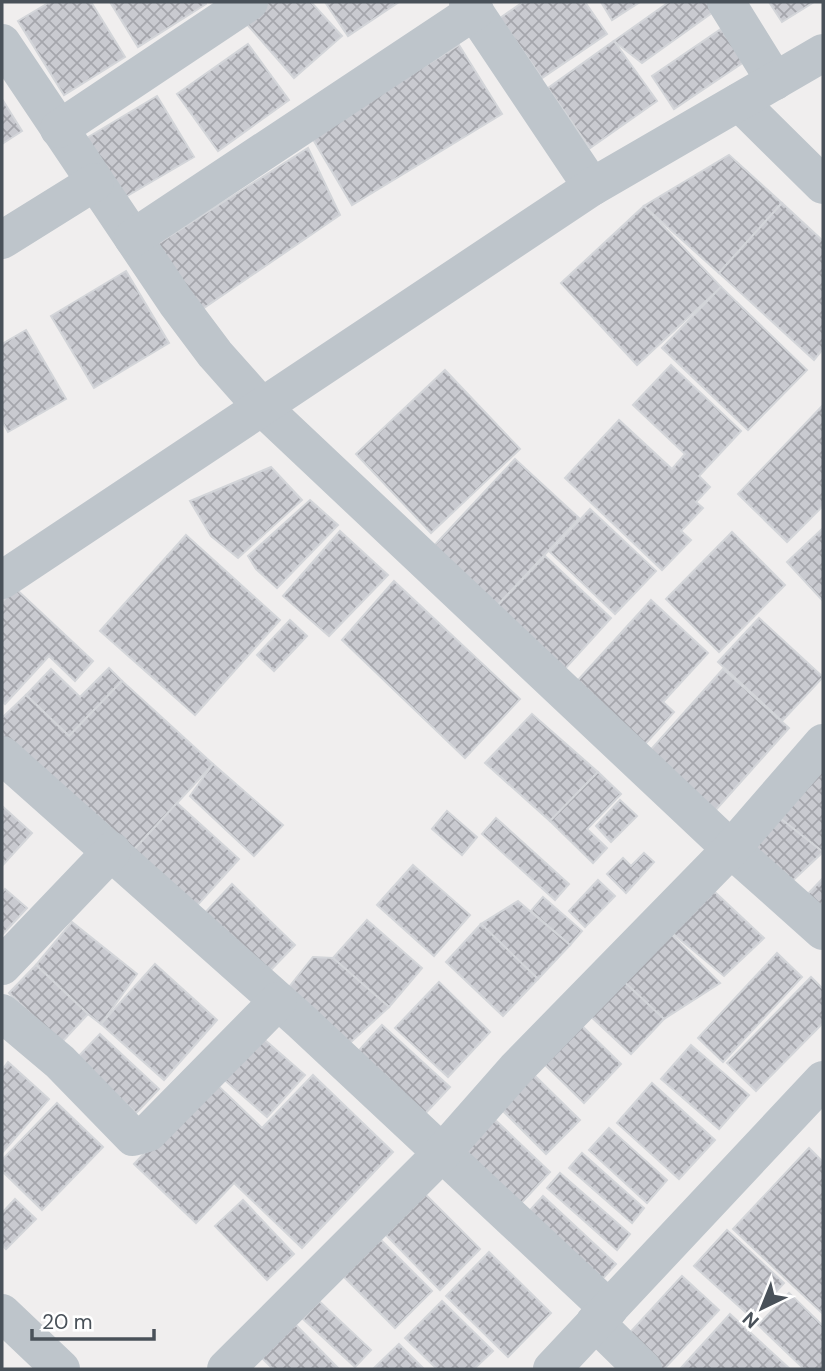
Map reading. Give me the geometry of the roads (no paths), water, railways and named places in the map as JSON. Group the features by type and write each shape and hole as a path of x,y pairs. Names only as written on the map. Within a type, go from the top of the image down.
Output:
{"street":[{"path":"60,129 249,2"},
{"path":"726,2 775,81"},
{"path":"133,239 471,6 592,187"},
{"path":"2,43 176,302 262,407 731,849 823,931"},
{"path":"2,580 592,187 823,53"},
{"path":"739,103 823,185"},
{"path":"2,240 95,182"},
{"path":"226,1369 442,1153 516,1069 731,849 823,743"},
{"path":"2,755 278,1001 442,1153 602,1316 643,1369"},
{"path":"2,966 112,851"},
{"path":"2,1013 60,1062 134,1137 148,1133 278,1001"},
{"path":"552,1369 823,1080"},
{"path":"2,1314 61,1369"}]}
